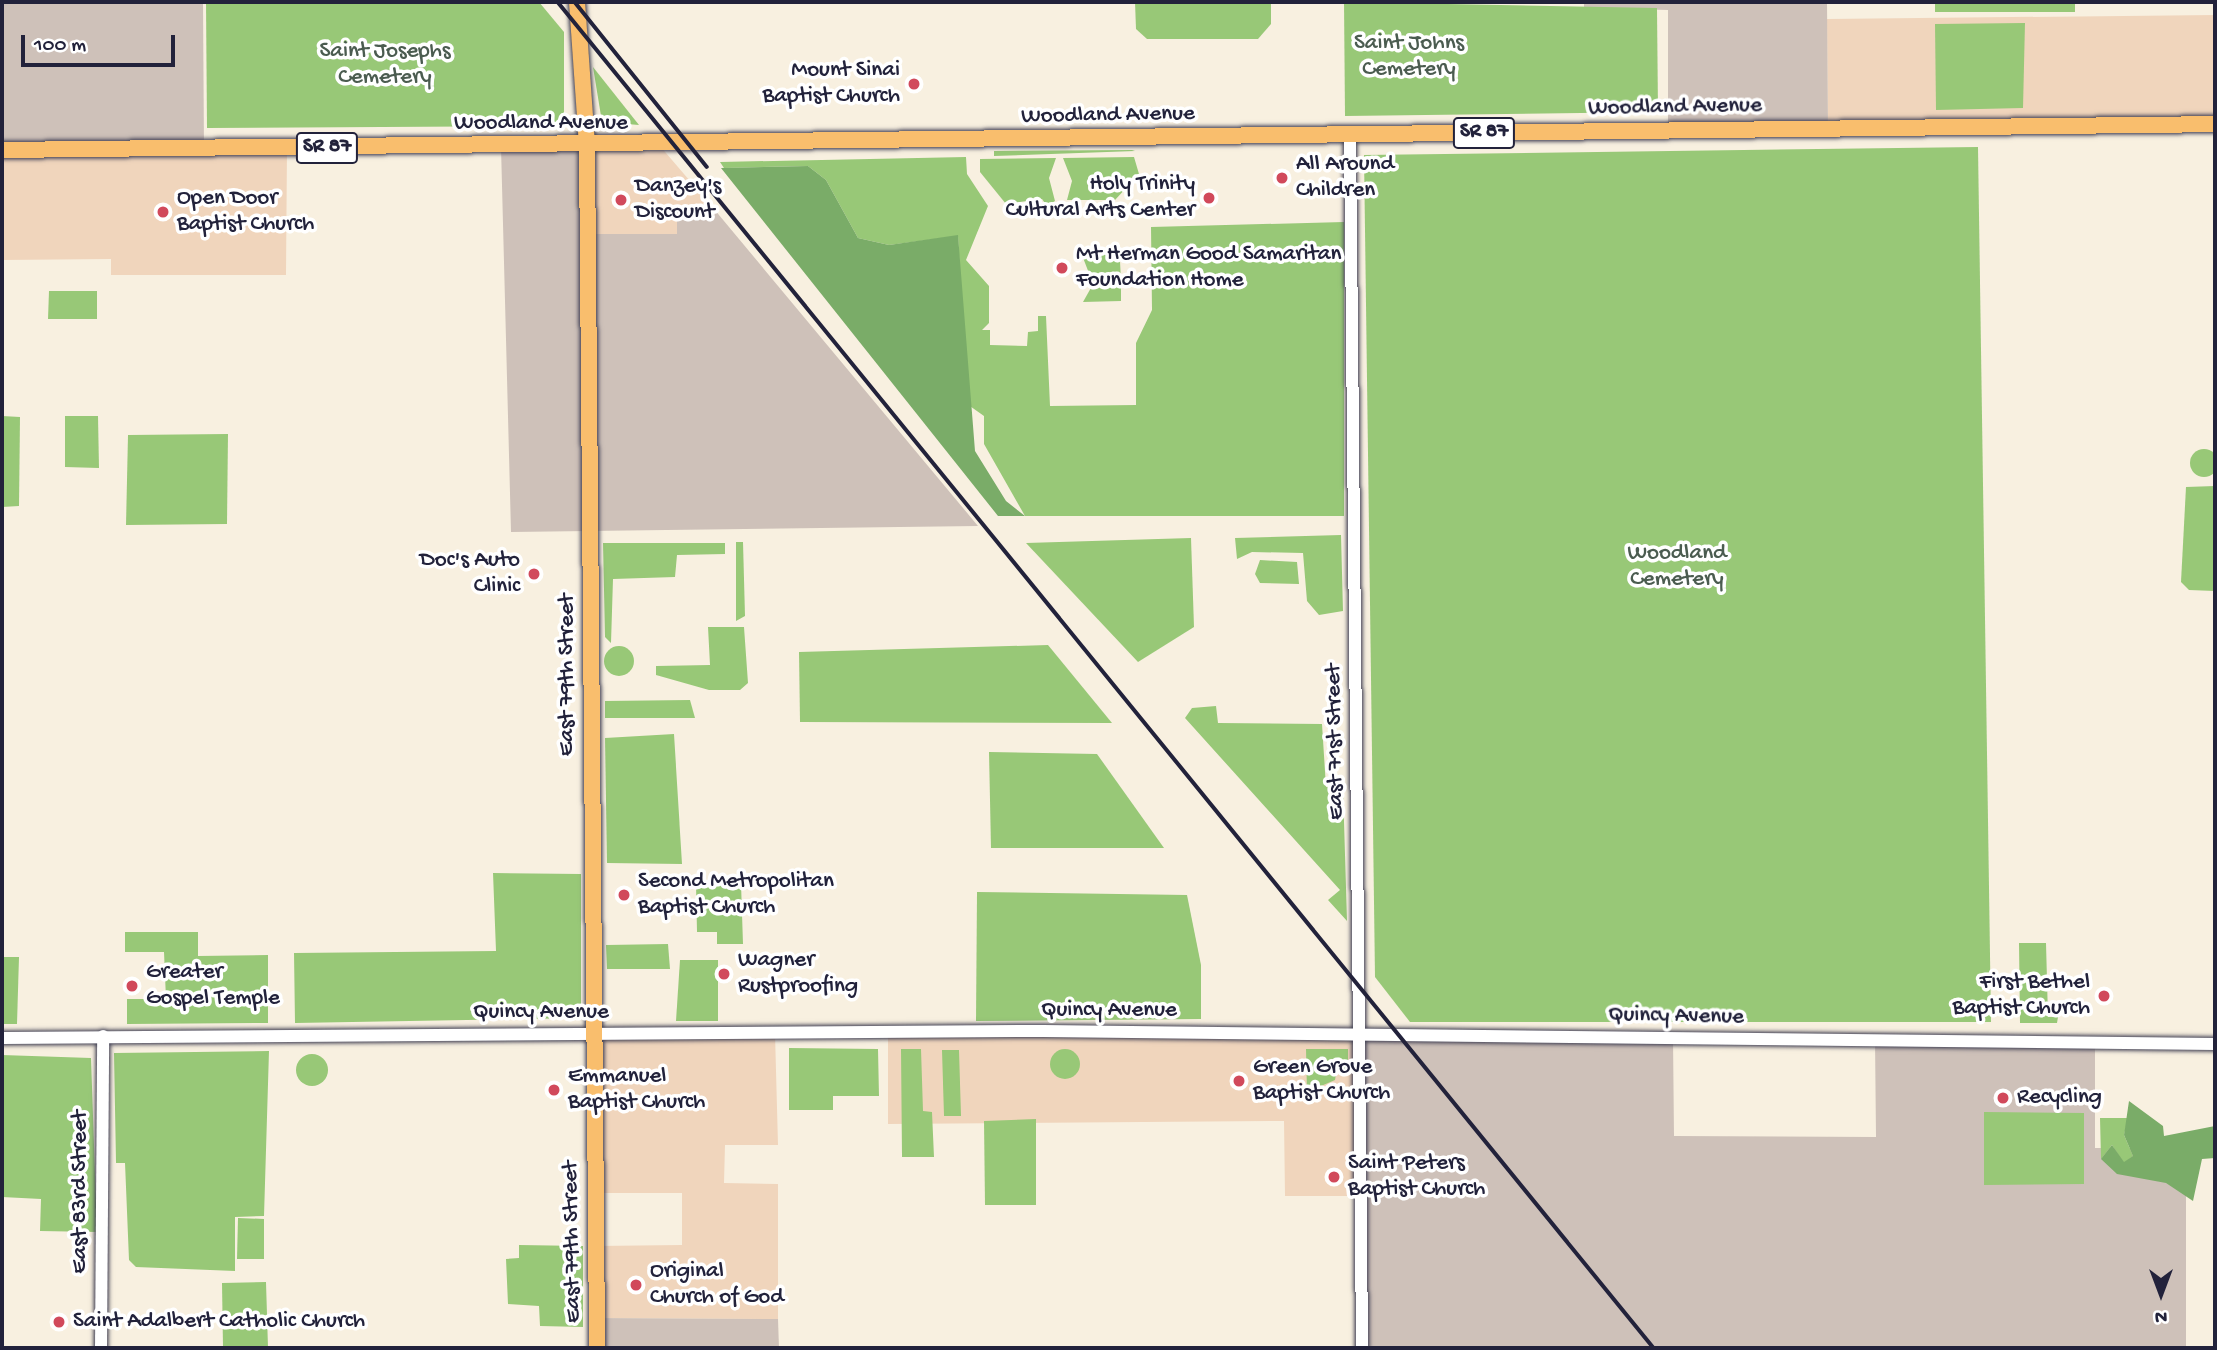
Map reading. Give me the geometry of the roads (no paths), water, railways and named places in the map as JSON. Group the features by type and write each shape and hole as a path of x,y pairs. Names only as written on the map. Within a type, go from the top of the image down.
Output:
{"main road":[{"name":"East 79th Street","path":"577,2 587,146 592,1034 597,1348"},
{"name":"Woodland Avenue","path":"2,150 587,146 2215,124"}],"street":[{"name":"East 71st Street","path":"1350,135 1362,1348"},
{"name":"Quincy Avenue","path":"2,1038 592,1034 1360,1034 2215,1044"},
{"name":"East 83rd Street","path":"101,1348 103,1036"}],"railway":[{"path":"558,2 1654,1348"},
{"path":"575,2 707,167"}],"place":[{"name":"Mount Sinai Baptist Church","path":"914,84"},
{"name":"All Around Children","path":"1282,178"},
{"name":"Holy Trinity Cultural Arts Center","path":"1209,198"},
{"name":"Danzey's Discount","path":"621,200"},
{"name":"Open Door Baptist Church","path":"163,212"},
{"name":"Mt Herman Good Samaritan Foundation Home","path":"1062,268"},
{"name":"Doc's Auto Clinic","path":"534,574"},
{"name":"Second Metropolitan Baptist Church","path":"624,895"},
{"name":"Wagner Rustproofing","path":"724,974"},
{"name":"Greater Gospel Temple","path":"132,986"},
{"name":"First Bethel Baptist Church","path":"2104,996"},
{"name":"Green Grove Baptist Church","path":"1239,1081"},
{"name":"Emmanuel Baptist Church","path":"554,1090"},
{"name":"Recycling","path":"2003,1098"},
{"name":"Saint Peters Baptist Church","path":"1334,1177"},
{"name":"Original Church of God","path":"636,1285"},
{"name":"Saint Adalbert Catholic Church","path":"59,1322"}],"park label":[{"name":"Saint Johns Cemetery","path":"1409,57"},
{"name":"Saint Josephs Cemetery","path":"385,65"},
{"name":"Woodland Cemetery","path":"1677,567"}]}
